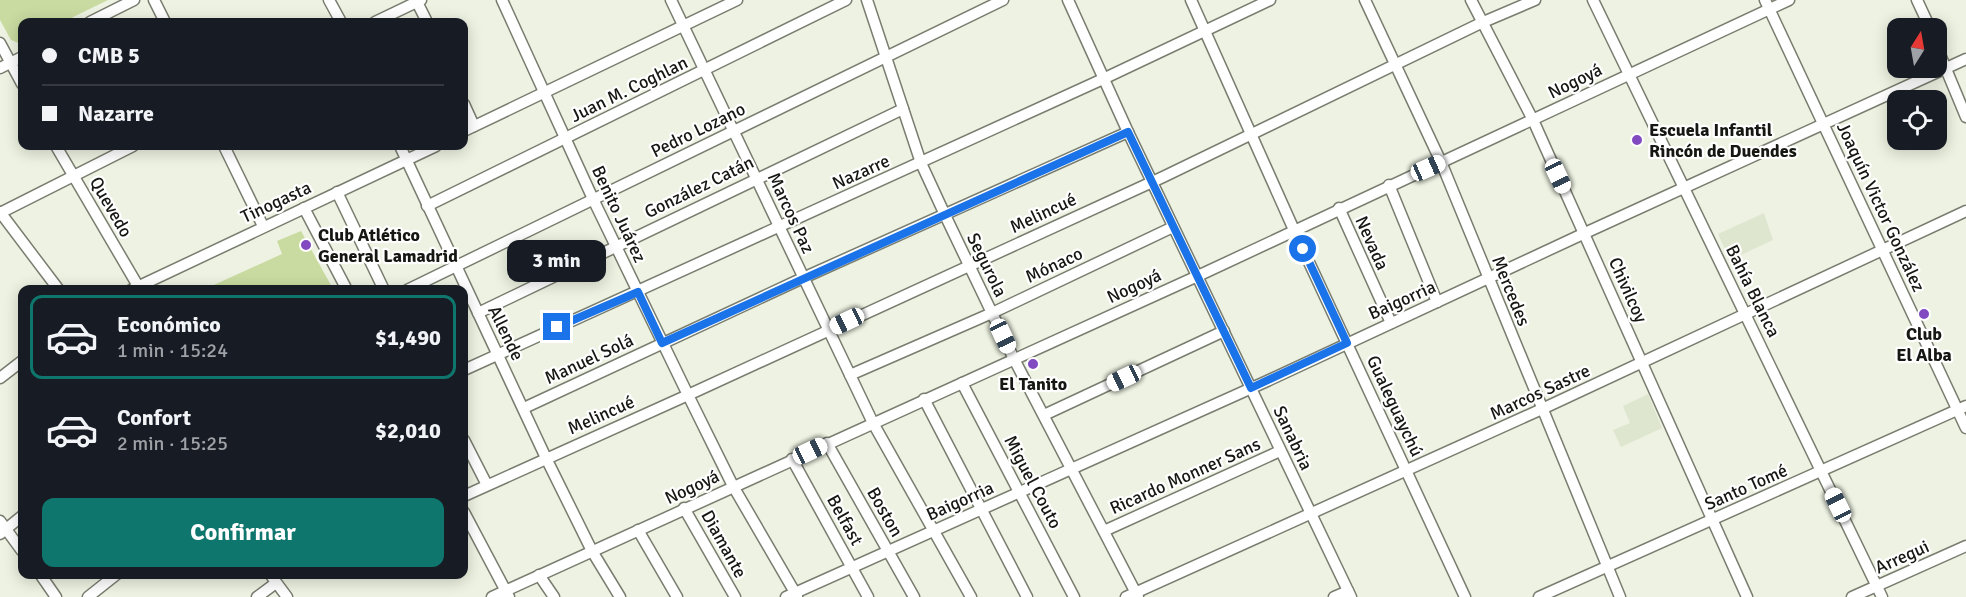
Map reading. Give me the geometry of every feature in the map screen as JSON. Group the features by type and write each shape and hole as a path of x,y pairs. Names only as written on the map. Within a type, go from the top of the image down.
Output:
{"street":[{"path":"98,18 134,0"},
{"path":"154,0 163,18"},
{"path":"329,0 339,18"},
{"name":"Benito Juárez","path":"502,0 662,343 733,486 793,596"},
{"name":"Marcos Paz","path":"671,0 873,423 971,597"},
{"path":"469,129 737,0"},
{"name":"Juan M. Coghlan","path":"427,206 846,0"},
{"name":"Segurola","path":"867,0 921,163 1014,359 1104,531 1133,596"},
{"name":"Pedro Lozano","path":"417,285 1003,0"},
{"name":"Sanabria","path":"1068,0 1151,182 1349,594"},
{"name":"Gualeguaychú","path":"1191,0 1294,230 1465,597"},
{"name":"Nazarre","path":"468,368 921,163 1206,32 1270,0"},
{"name":"Mercedes","path":"1365,0 1441,162 1620,597"},
{"name":"Chivilcoy","path":"1471,0 1533,120 1747,597"},
{"name":"Melincué","path":"468,493 688,395 1151,182 1481,23 1534,0"},
{"name":"Bahía Blanca","path":"1593,0 1882,597"},
{"name":"Nogoyá","path":"492,597 507,594 539,575 684,508 962,383 1533,120 1767,4 1789,0"},
{"path":"1917,0 1925,18"},
{"path":"383,18 419,1 425,18"},
{"name":"Joaquín Victor González","path":"1767,4 1962,408 1966,428"},
{"path":"0,43 18,76"},
{"path":"0,68 18,59"},
{"name":"Baigorria","path":"1947,68 1966,59"},
{"path":"1947,68 1966,117"},
{"name":"Baigorria","path":"793,596 852,567 1251,388 1925,78"},
{"name":"González Catán","path":"478,313 903,109"},
{"name":"Manuel Solá","path":"524,408 803,278 1128,132"},
{"name":"Quevedo","path":"58,150 132,285"},
{"path":"55,285 0,212 125,150"},
{"path":"226,150 263,226"},
{"name":"Allende","path":"402,150 465,285"},
{"name":"Tinogasta","path":"140,285 427,150"},
{"path":"1389,185 1437,302"},
{"path":"337,192 382,285"},
{"path":"304,208 343,285"},
{"name":"Nevada","path":"1339,208 1391,323"},
{"name":"Marcos Sastre","path":"1133,596 1542,409 1966,211"},
{"name":"Mónaco","path":"850,375 992,313 1173,227"},
{"name":"Allende","path":"468,292 592,551 620,597"},
{"path":"1044,415 1224,331"},
{"path":"0,378 18,363"},
{"name":"Miguel Couto","path":"962,383 1074,597"},
{"path":"924,399 1027,597"},
{"name":"Santo Tomé","path":"1539,597 1962,408"},
{"name":"Boston","path":"827,443 914,597"},
{"path":"468,448 486,485"},
{"name":"Ricardo Monner Sans","path":"1104,531 1280,451"},
{"name":"Belfast","path":"792,459 868,597"},
{"name":"Diamante","path":"684,508 735,597"},
{"path":"18,518 2,528 18,546"},
{"path":"468,520 507,594"},
{"path":"638,530 677,597"},
{"name":"Arregui","path":"1852,597 1966,546"},
{"path":"539,575 554,597"},
{"path":"43,579 56,597"},
{"path":"88,597 111,579"},
{"path":"257,597 273,579 287,597"},
{"path":"1334,597 1349,594"}],"shaded area":[{"path":"1764,213 1773,240 1730,260 1718,234"},
{"path":"1648,394 1662,428 1621,447 1613,430 1630,423 1623,406"}],"green space":[{"path":"0,0 108,0 71,18 18,18 18,43 11,40 0,20"},
{"name":"Club Atlético General Lamadrid","path":"301,231 331,285 214,285 282,254 277,241"}],"place":[{"name":"Escuela Infantil Rincón de Duendes","path":"1637,140"},
{"name":"Club Atlético General Lamadrid","path":"306,245"},
{"name":"Club El Alba","path":"1924,314"},
{"name":"El Tanito","path":"1033,364"}],"route":[{"path":"557,327 638,292 662,343 1128,132 1251,388 1347,343 1303,249"}]}
